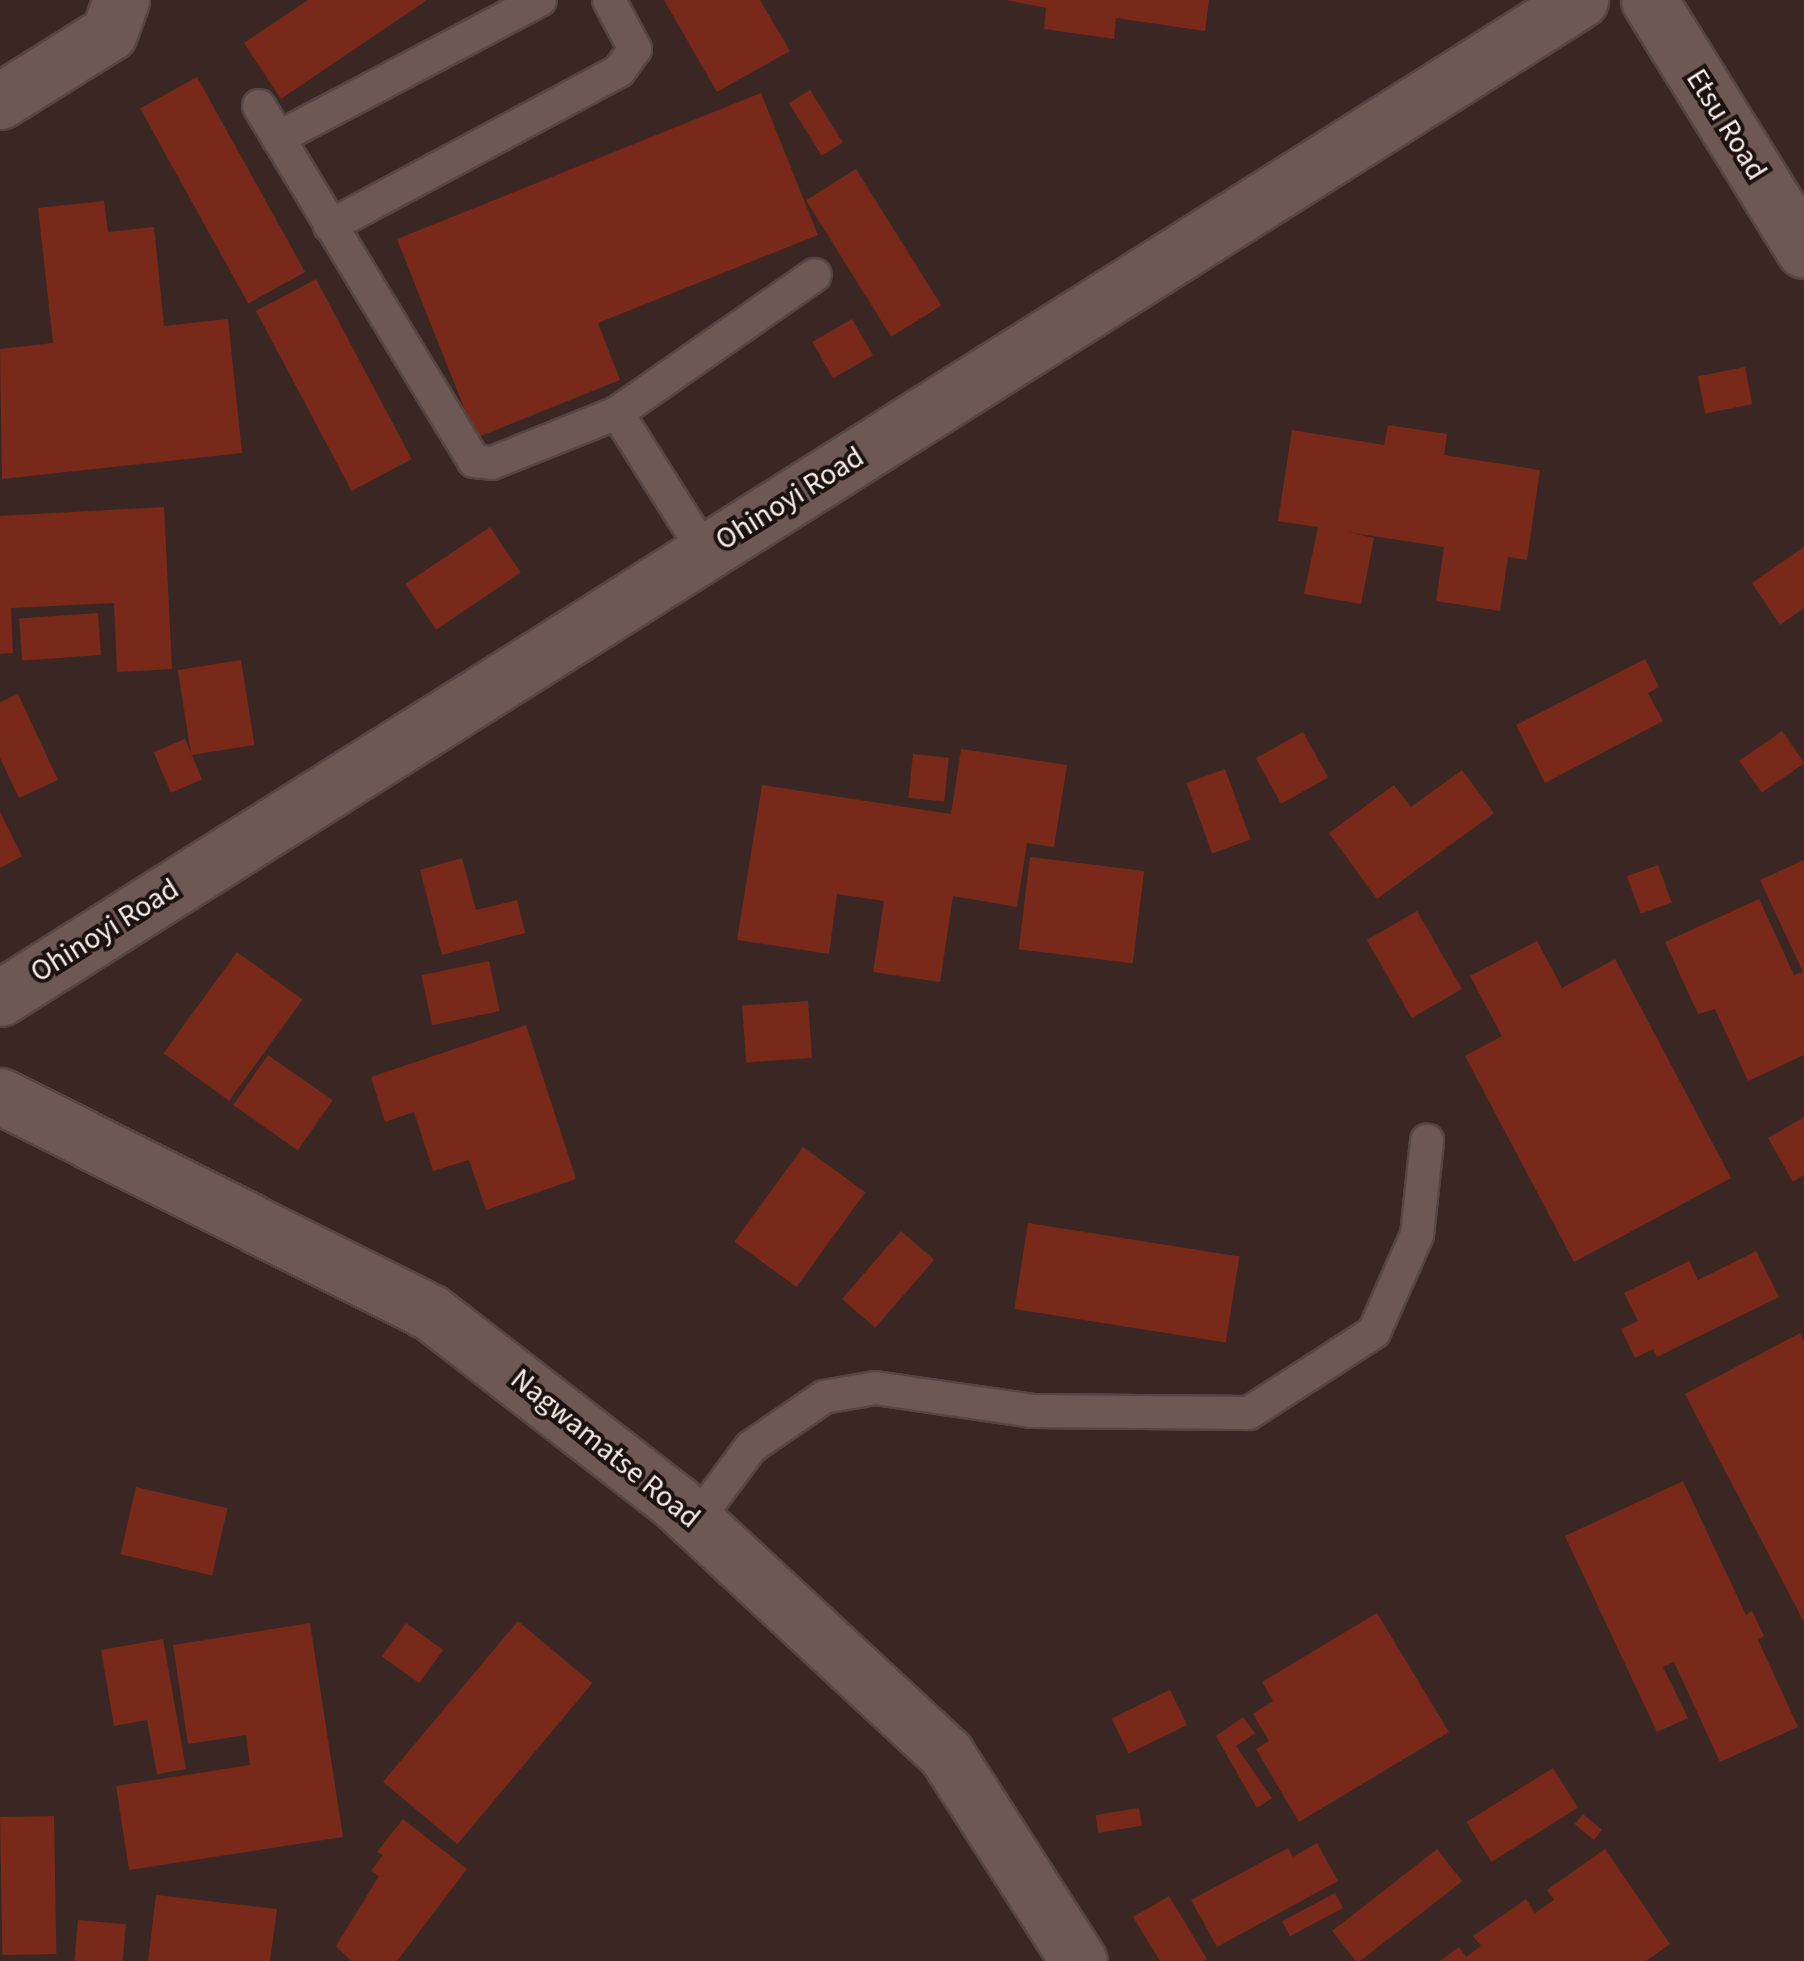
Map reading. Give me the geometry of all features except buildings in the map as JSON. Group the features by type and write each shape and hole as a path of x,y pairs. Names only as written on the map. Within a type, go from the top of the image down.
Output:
{"street":[{"path":"0,102 109,32 122,0"},
{"name":"Ohinoyi Road","path":"0,998 1580,0"},
{"name":"Etsu Road","path":"1649,0 1804,250"},
{"name":"Nagwamatse Road","path":"0,1096 430,1312 696,1521 946,1754 1079,1961"}],"lane":[{"path":"278,138 540,0"},
{"path":"330,226 619,72 635,49 609,0"},
{"path":"260,106 474,461 492,463 617,413 815,275"},
{"path":"617,413 705,552"},
{"path":"696,1521 751,1447 824,1397 875,1388 1032,1411 1249,1413 1374,1332 1417,1235 1427,1141"}]}
